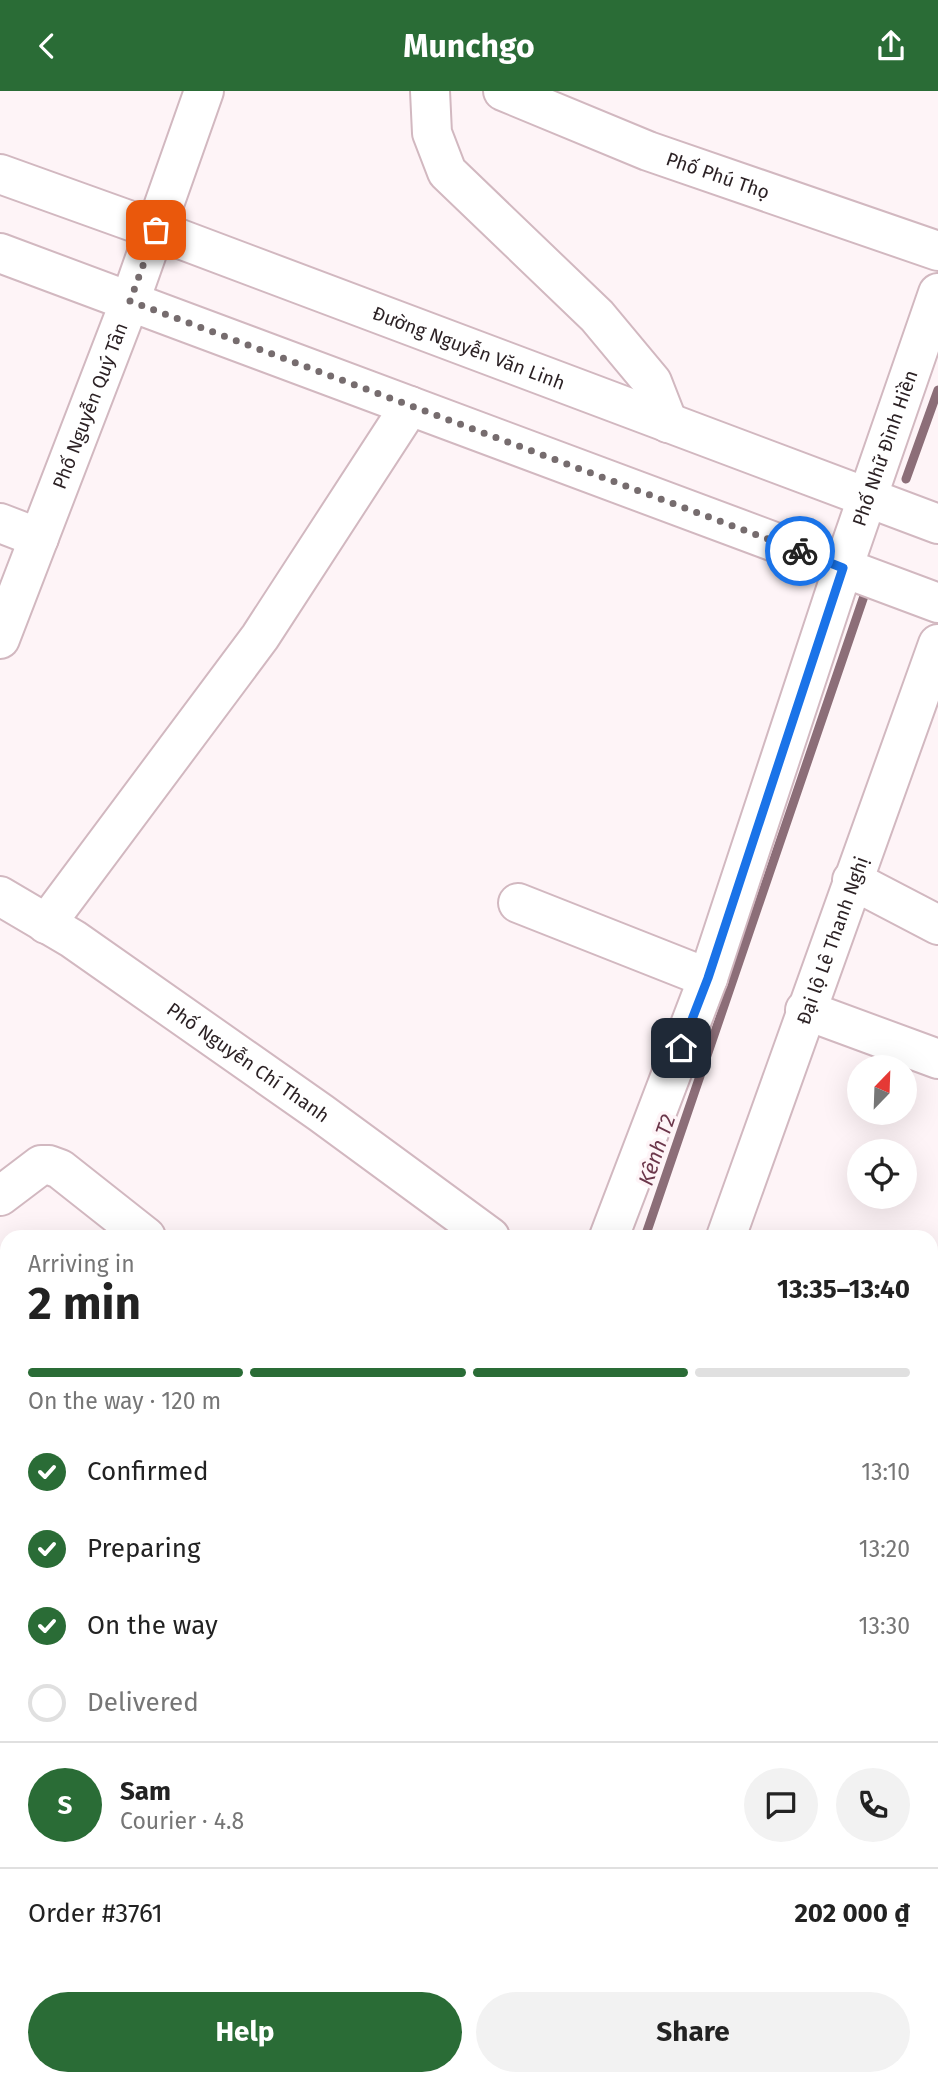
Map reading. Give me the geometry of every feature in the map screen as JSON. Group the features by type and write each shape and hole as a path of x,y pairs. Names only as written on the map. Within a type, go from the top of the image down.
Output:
{"street":[{"name":"Phố Nguyễn Quý Tân","path":"0,639 130,301 204,91"},
{"path":"430,91 432,133 447,172 597,316 652,382 668,423"},
{"name":"Phố Phú Thọ","path":"503,91 648,151 938,251"},
{"name":"Đường Nguyễn Văn Linh","path":"0,174 938,524"},
{"path":"0,253 938,603"},
{"name":"Phố Nhữ Đình Hiền","path":"612,1230 708,978 843,568 938,293"},
{"path":"46,924 260,637 410,406"},
{"path":"0,523 39,538"},
{"name":"Đại lộ Lê Thanh Nghị","path":"728,1230 938,644"},
{"path":"852,880 938,925"},
{"name":"Phố Nguyễn Chí Thanh","path":"0,896 73,939 321,1113 480,1230"},
{"path":"518,903 708,978"},
{"path":"805,1010 938,1059"},
{"path":"0,1196 41,1165 49,1165 60,1169 137,1230"}],"waterway":[{"name":"Kênh T2","path":"906,479 938,390"},
{"name":"Kênh T2","path":"647,1230 864,596"}],"way so far":[{"path":"156,230 130,301 800,551"}],"route":[{"path":"681,1048 708,978 843,568 800,551"}]}
